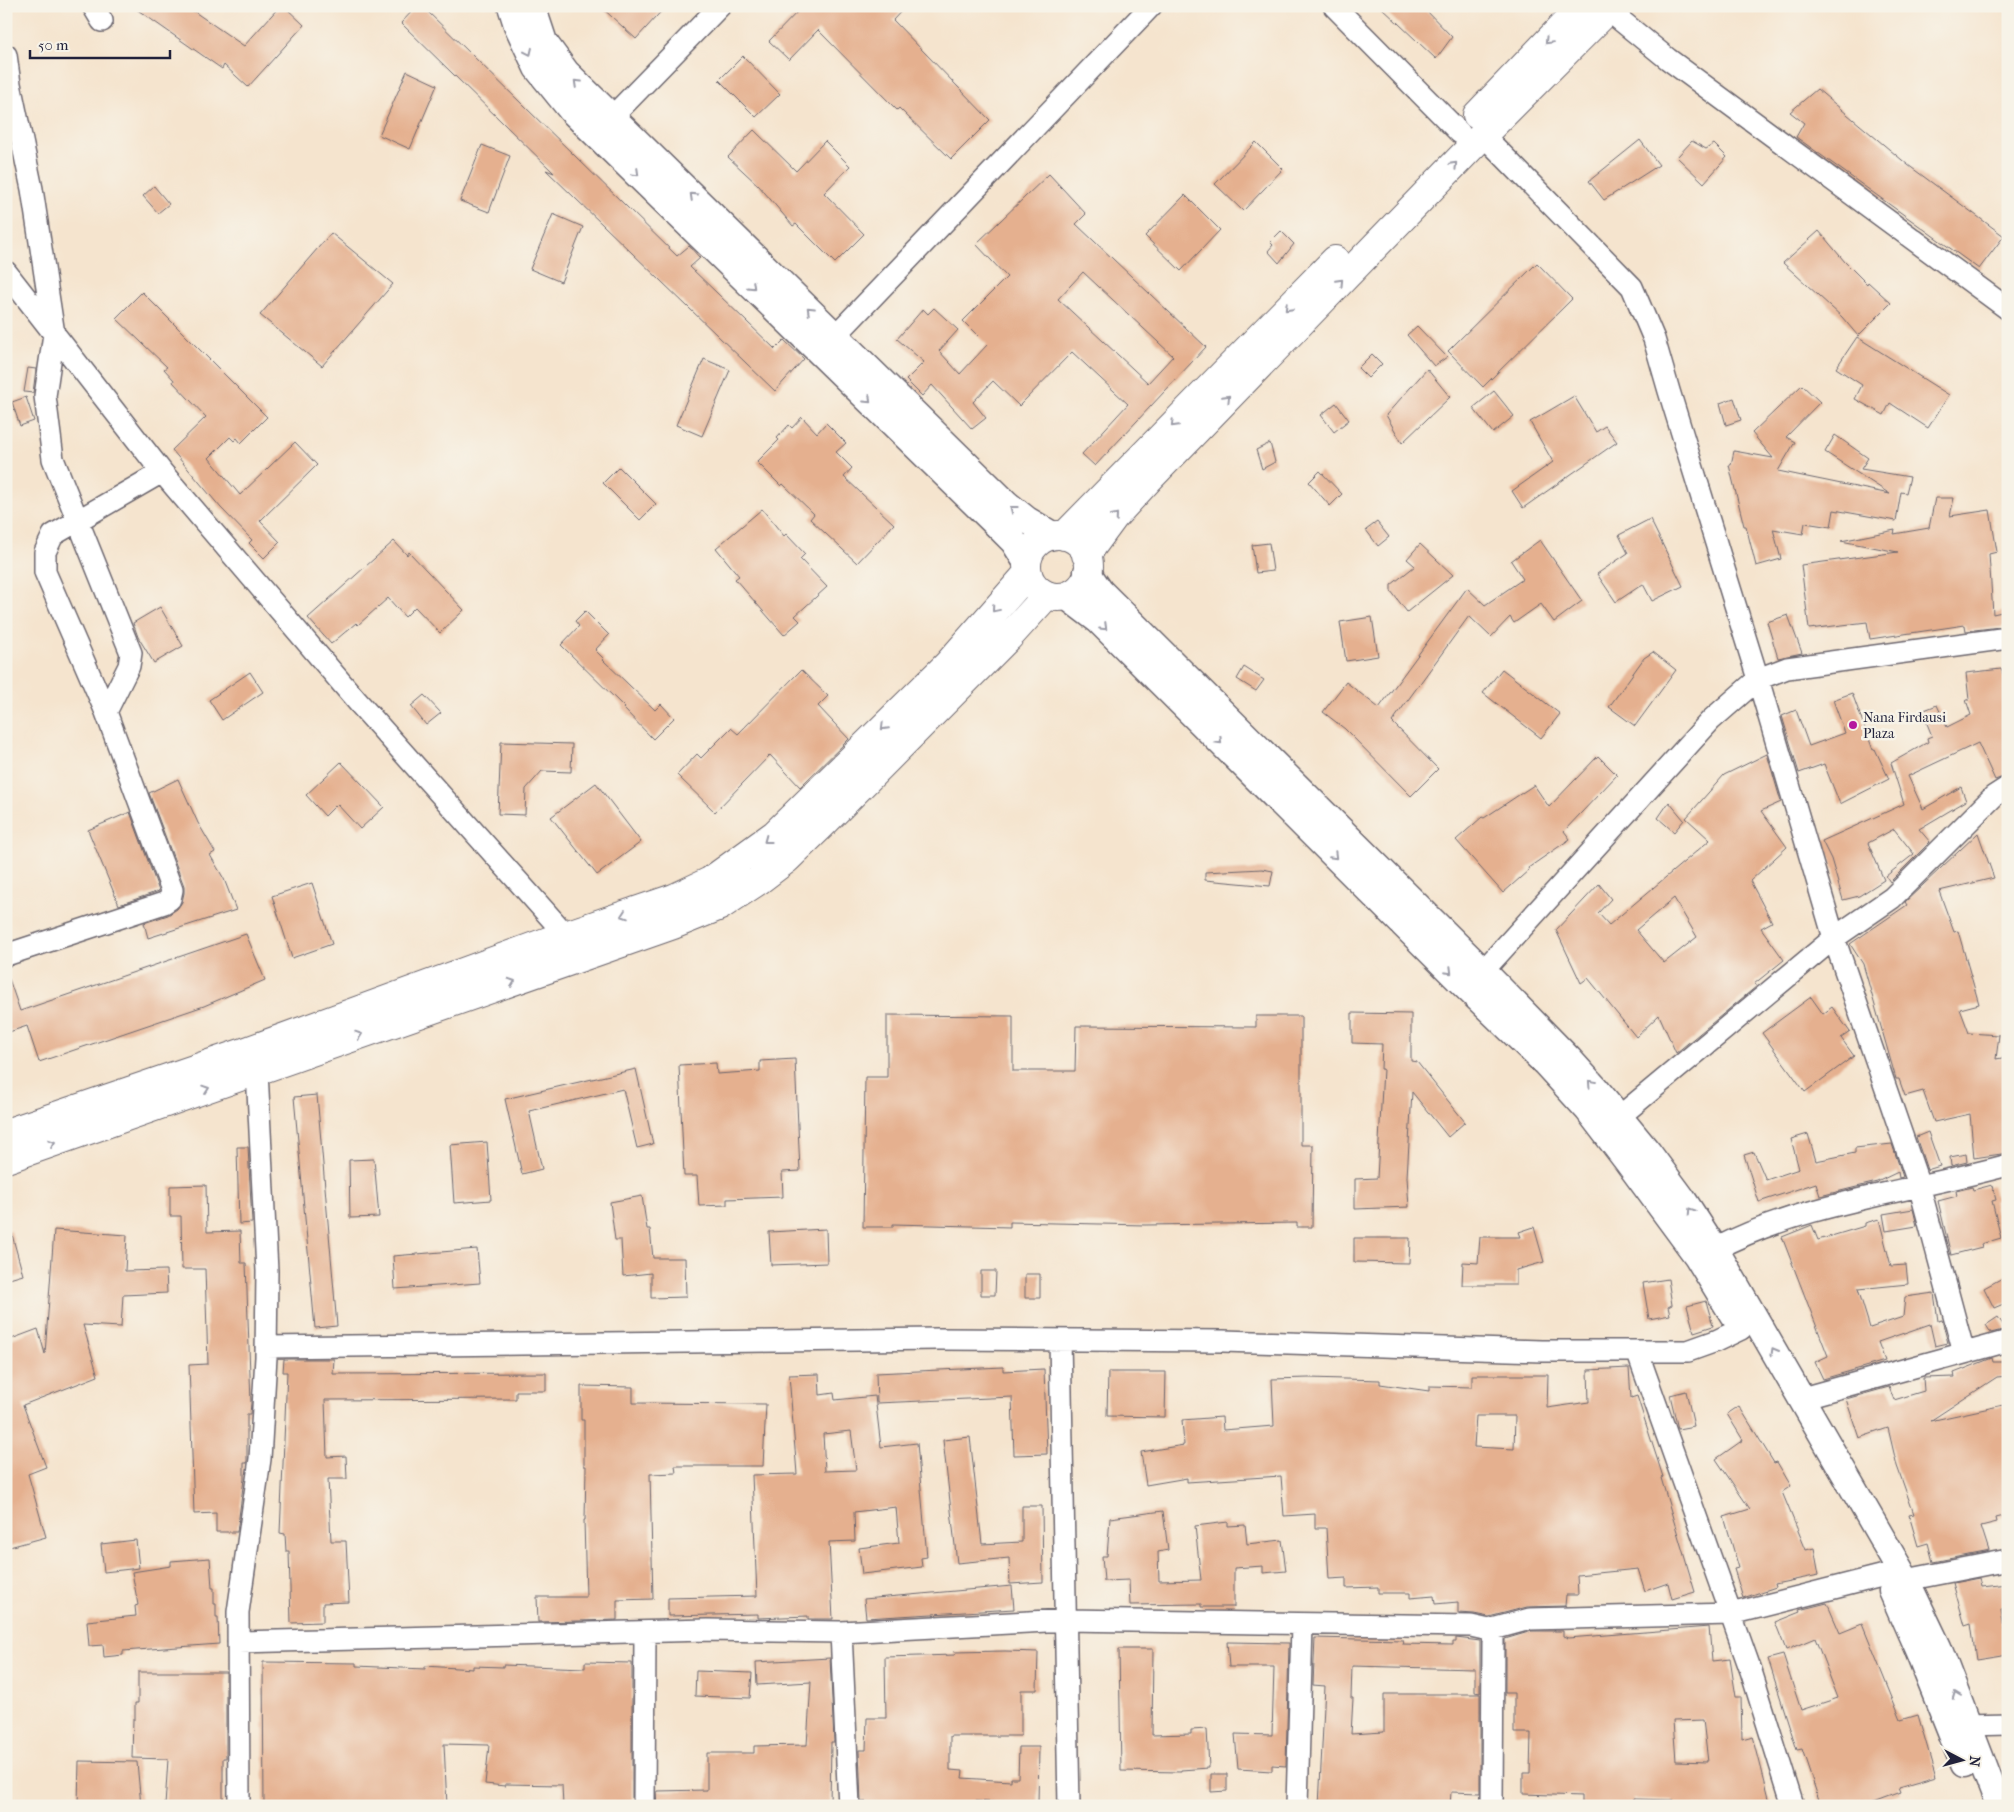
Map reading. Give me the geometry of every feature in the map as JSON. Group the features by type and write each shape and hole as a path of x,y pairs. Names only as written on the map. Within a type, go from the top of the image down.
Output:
{"main road":[{"path":"6,1159 673,925 720,906 772,870 822,825 1008,638 1056,596 1075,592 1082,584 1087,564 1114,517 1472,134 1582,6"},
{"path":"1059,536 1472,134 1610,8"},
{"path":"1056,596 1038,590 1031,582 1027,568 1030,552 1036,544 1044,538 1059,536 1074,540 1081,547 1087,564"},
{"path":"6,1133 244,1052 566,935 674,898 710,881 776,834 948,664 1027,568"}],"street":[{"path":"512,6 517,25 537,68 571,110 1014,542 1027,568"},
{"path":"532,6 544,42 566,72 1007,504 1028,520 1059,536"},
{"path":"612,117 720,6"},
{"path":"836,336 1151,6"},
{"path":"1334,6 1472,134 1632,287 1654,339 1668,392 1758,678 1834,938 1919,1185 1964,1353"},
{"path":"1610,8 1668,59 2008,309"},
{"path":"6,55 10,84 32,189 54,334 46,396 53,459 131,653 129,666 106,712"},
{"path":"6,272 162,472 357,701 566,935"},
{"path":"6,955 164,903 170,898 172,890 106,712 45,572 45,552 53,535 162,472"},
{"path":"1087,564 1100,591 1483,971 1568,1059 1648,1152 1682,1198 1715,1249 1802,1398 1896,1577 1918,1650 1980,1806"},
{"path":"1056,596 1099,621 1458,979 1545,1063 1588,1110 1697,1256 1938,1647 1999,1806"},
{"path":"1483,971 1711,720 1758,678 1787,668 2008,638"},
{"path":"1619,1117 1834,938 1892,898 1994,796 2008,787"},
{"path":"240,1806 238,1612 260,1459 266,1347 267,1271 257,1071"},
{"path":"1715,1249 1747,1232 1785,1220 1919,1185 2008,1165"},
{"path":"266,1347 939,1339 1223,1341 1542,1351 1688,1351 1742,1329"},
{"path":"1060,1340 1070,1806"},
{"path":"1802,1398 2008,1341"},
{"path":"1637,1351 1752,1672 1793,1806"},
{"path":"238,1642 707,1630 841,1632 1066,1620 1302,1625 1471,1626 1489,1630 1530,1619 1731,1614 1896,1577 2008,1560"},
{"path":"1296,1806 1302,1625"},
{"path":"1489,1630 1493,1639 1492,1806"},
{"path":"644,1806 645,1632"},
{"path":"841,1632 849,1806"},
{"path":"1968,1725 2008,1724"}],"building":[{"path":"132,6 186,6 244,46 280,6 284,6 304,25 248,87 224,65 222,69"},
{"path":"417,6 422,6 677,256 689,246 700,258 690,267 775,349 784,340 804,359 775,391 546,170 554,173 401,23"},
{"path":"600,6 666,6 636,39"},
{"path":"803,6 906,6 893,20 990,120 951,159 899,108 897,110 818,30 789,60 769,41"},
{"path":"1380,6 1422,6 1452,37 1436,59"},
{"path":"743,56 780,94 756,117 719,80"},
{"path":"407,71 437,85 410,149 379,135"},
{"path":"1817,89 1908,165 2004,236 1979,269 1796,137 1804,123 1790,112"},
{"path":"754,130 796,171 825,141 850,166 824,193 864,234 835,263 796,224 793,226 759,186 728,157"},
{"path":"1640,140 1659,165 1604,200 1589,181"},
{"path":"1692,141 1706,149 1714,144 1727,157 1704,183 1677,157"},
{"path":"1256,142 1283,169 1243,211 1215,184"},
{"path":"482,145 510,156 489,212 460,201"},
{"path":"1049,174 1086,214 1076,224 1206,347 1095,466 1082,454 1128,404 1072,352 1019,406 993,381 973,402 986,418 972,429 932,385 922,396 906,380 924,362 897,339 923,309 928,314 934,308 958,330 939,351 960,374 987,345 963,321 1007,277 976,244","holes":["1083,272 1173,356 1148,383 1058,299"]},
{"path":"154,186 169,204 158,213 143,196"},
{"path":"1185,195 1220,230 1181,271 1145,236"},
{"path":"553,214 583,227 561,282 530,269"},
{"path":"1281,231 1294,244 1279,263 1268,251 1273,245 1270,242"},
{"path":"1819,231 1845,262 1867,284 1868,282 1891,303 1858,336 1842,317 1783,263"},
{"path":"331,233 393,284 322,366 260,315"},
{"path":"1537,263 1572,299 1483,387 1448,351"},
{"path":"142,292 267,417 241,443 237,438 234,441 230,437 209,458 240,495 295,442 317,465 260,521 280,542 264,558 249,543 252,540 221,508 172,450 206,417 173,382 174,380 164,369 167,367 116,318"},
{"path":"1417,326 1447,357 1434,366 1407,335"},
{"path":"1857,337 1949,395 1928,428 1890,403 1884,415 1855,399 1862,385 1836,368"},
{"path":"1372,354 1382,364 1368,378 1358,368"},
{"path":"704,359 730,370 702,436 676,425"},
{"path":"28,368 36,369 33,393 24,392"},
{"path":"1427,369 1450,397 1402,443 1386,415"},
{"path":"1802,385 1820,402 1786,437 1795,442 1778,471 1890,494 1825,452 1835,435 1868,458 1861,469 1910,477 1906,493 1901,492 1896,521 1834,510 1831,527 1805,523 1803,534 1773,529 1781,559 1756,566 1729,465 1731,465 1734,451 1773,458 1752,433"},
{"path":"1494,391 1514,416 1493,433 1473,408"},
{"path":"1574,396 1596,432 1605,426 1617,442 1523,508 1512,491 1553,462 1530,422"},
{"path":"26,397 34,421 20,426 12,402"},
{"path":"1734,398 1741,420 1726,425 1720,403"},
{"path":"1336,403 1349,420 1334,432 1321,415"},
{"path":"802,417 817,433 826,423 846,443 836,452 852,468 844,477 894,524 857,563 810,519 814,514 783,484 781,486 757,462 779,440 777,438 789,425 792,428"},
{"path":"1270,443 1275,462 1262,469 1256,450"},
{"path":"619,467 656,504 640,520 603,483"},
{"path":"1320,471 1342,494 1330,506 1309,482"},
{"path":"1935,498 1954,498 1950,516 1990,510 1997,552 1989,554 1993,614 2006,611 2008,626 1966,631 1965,625 1870,639 1867,622 1809,629 1801,565 1898,552 1841,541 1895,530 1894,534 1929,528"},
{"path":"762,509 784,536 786,534 805,554 800,559 827,587 795,616 800,621 784,635 735,579 739,576 716,548"},
{"path":"1650,519 1683,586 1652,601 1643,584 1616,602 1597,574 1628,553 1619,535"},
{"path":"1377,522 1389,537 1378,546 1366,530"},
{"path":"1540,540 1582,601 1554,622 1541,604 1514,623 1510,617 1491,637 1469,616 1392,722 1438,769 1411,796 1345,729 1323,712 1346,682 1379,708 1467,588 1485,605 1523,579 1511,561"},
{"path":"394,541 407,555 409,552 464,610 440,633 415,607 405,617 388,598 358,625 356,623 331,644 308,618"},
{"path":"1269,543 1273,571 1256,573 1252,545"},
{"path":"1420,544 1453,575 1407,612 1391,591 1391,585 1415,566 1407,559"},
{"path":"160,607 183,646 154,663 138,637 133,623"},
{"path":"585,611 609,635 595,650 603,660 655,710 661,704 674,718 653,739 624,707 561,645 579,626 575,621"},
{"path":"1788,615 1802,653 1778,658 1767,622"},
{"path":"1372,617 1378,656 1346,661 1340,622"},
{"path":"1653,652 1676,670 1635,726 1609,707 1644,658"},
{"path":"1244,667 1264,680 1256,691 1237,679"},
{"path":"1502,669 1560,714 1541,738 1483,693"},
{"path":"2001,669 2008,687 2008,775 1995,780 1978,743 1908,776 1923,809 1961,787 1966,801 1919,829 1930,842 1890,882 1886,876 1914,854 1894,829 1868,843 1884,880 1859,896 1843,900 1831,859 1822,841 1904,804 1891,763 1928,742 1927,738 1932,736 1922,711 1937,705 1947,727 1971,715 1966,700 1969,700 1966,673"},
{"path":"801,670 828,696 818,706 849,739 800,787 770,755 715,812 677,775 697,754 701,758 731,728 738,734"},
{"path":"250,672 263,692 222,720 209,700"},
{"path":"1852,693 1873,750 1875,749 1889,779 1840,804 1824,764 1799,773 1782,716 1796,710 1809,746 1845,733 1833,700"},
{"path":"424,695 441,713 426,725 411,706"},
{"path":"501,742 572,744 571,772 542,771 526,789 525,815 498,814"},
{"path":"1767,754 1781,802 1761,811 1787,847 1750,881 1772,922 1761,928 1784,960 1754,984 1757,986 1676,1053 1659,1015 1636,1037 1588,978 1581,983 1556,930 1599,884 1611,899 1598,913 1609,925 1710,840 1686,818 1724,775","holes":["1674,898 1697,937 1664,963 1636,930"]},
{"path":"1598,756 1617,775 1564,831 1570,839 1528,868 1529,870 1503,893 1456,840 1482,817 1484,818 1534,785 1549,807"},
{"path":"341,762 384,807 360,829 337,804 325,816 306,795"},
{"path":"178,779 198,823 215,852 210,855 224,879 236,910 148,938 144,923 168,915 177,909 182,902 184,893 184,886 149,793"},
{"path":"596,783 641,842 597,875 551,817"},
{"path":"1669,802 1684,820 1674,832 1658,818"},
{"path":"130,812 159,891 119,905 88,830"},
{"path":"1978,833 1994,878 1939,891 1954,932 1958,931 1979,1004 1960,1009 1969,1033 1999,1035 1996,1059 2008,1057 2008,1153 1974,1158 1970,1114 1934,1122 1923,1091 1905,1096 1899,1079 1896,1079 1863,964 1850,944 1907,905 1905,902"},
{"path":"1262,869 1273,871 1270,886 1205,880 1205,872"},
{"path":"312,883 332,944 292,958 272,896"},
{"path":"246,934 265,980 204,1006 39,1062 27,1026 6,1033 6,979 9,979 20,1011"},
{"path":"1811,997 1823,1014 1832,1007 1850,1032 1841,1038 1854,1056 1805,1092 1762,1033"},
{"path":"1352,1013 1411,1014 1411,1061 1417,1062 1465,1122 1448,1137 1412,1092 1407,1177 1409,1207 1355,1209 1355,1179 1377,1178 1383,1069 1381,1069 1382,1044 1352,1043"},
{"path":"887,1015 1013,1016 1013,1071 1075,1071 1076,1026 1256,1027 1256,1016 1301,1016 1301,1145 1313,1145 1312,1227 1297,1227 1297,1223 1145,1225 1010,1222 1010,1227 893,1224 893,1227 863,1227 865,1077 887,1077"},
{"path":"795,1059 800,1171 782,1172 783,1197 727,1199 727,1205 699,1206 697,1176 684,1176 679,1065 716,1063 717,1074 760,1071 760,1061"},
{"path":"636,1069 653,1144 637,1148 623,1089 529,1111 542,1169 522,1174 505,1099"},
{"path":"317,1095 337,1326 315,1328 294,1097"},
{"path":"1928,1132 1940,1166 1927,1170 1916,1137"},
{"path":"1808,1134 1816,1161 1855,1153 1855,1148 1892,1144 1903,1177 1899,1178 1898,1172 1877,1182 1820,1196 1816,1183 1759,1202 1744,1155 1754,1152 1766,1180 1799,1169 1791,1139"},
{"path":"487,1142 491,1200 454,1203 450,1145"},
{"path":"237,1147 248,1147 252,1223 239,1224"},
{"path":"1966,1154 1967,1162 1951,1166 1950,1157"},
{"path":"374,1159 379,1217 350,1218 349,1160"},
{"path":"206,1185 207,1232 240,1231 241,1263 246,1263 251,1403 250,1414 247,1414 247,1463 244,1463 244,1479 237,1532 216,1532 216,1513 194,1514 189,1365 208,1364 205,1269 182,1269 181,1216 170,1216 170,1186"},
{"path":"1992,1185 1996,1200 1992,1201 2001,1238 1981,1244 1982,1247 1951,1255 1938,1201 1957,1196 1956,1191 1972,1187 1973,1190"},
{"path":"642,1196 647,1229 650,1229 653,1258 685,1258 686,1297 651,1298 651,1273 623,1276 621,1240 615,1240 610,1202"},
{"path":"1913,1209 1917,1226 1886,1231 1883,1214"},
{"path":"1879,1219 1891,1266 1906,1265 1908,1284 1858,1289 1870,1328 1903,1317 1905,1297 1934,1293 1938,1321 1942,1320 1948,1343 1935,1346 1930,1324 1878,1342 1885,1361 1823,1379 1815,1362 1828,1356 1782,1237 1812,1225 1818,1240 1865,1226 1865,1223"},
{"path":"1534,1227 1544,1262 1516,1270 1516,1285 1462,1285 1463,1262 1478,1263 1480,1237 1521,1237 1519,1232"},
{"path":"826,1229 827,1263 771,1265 769,1232"},
{"path":"54,1230 127,1235 125,1271 166,1270 167,1293 123,1295 121,1327 83,1325 98,1376 23,1405 46,1467 28,1474 46,1537 6,1548 6,1341 38,1329 45,1354"},
{"path":"6,1231 11,1231 23,1275 6,1280"},
{"path":"1354,1238 1410,1238 1409,1263 1354,1262"},
{"path":"477,1249 480,1283 395,1289 393,1256"},
{"path":"981,1271 996,1271 995,1295 981,1295"},
{"path":"1025,1274 1040,1274 1040,1298 1025,1298"},
{"path":"2008,1275 2008,1302 1994,1308 1984,1288"},
{"path":"1668,1279 1672,1305 1668,1307 1670,1315 1649,1319 1643,1283"},
{"path":"1706,1301 1713,1326 1694,1332 1687,1306"},
{"path":"1998,1317 2006,1329 1991,1333 1986,1325"},
{"path":"1992,1358 1993,1362 2008,1362 2008,1376 1997,1377 1930,1421 2008,1404 2008,1515 1996,1518 1997,1522 1981,1526 1989,1551 1933,1562 1928,1543 1918,1546 1909,1515 1914,1514 1897,1466 1888,1428 1859,1438 1846,1399 1889,1387 1894,1400 1924,1391 1923,1378 1955,1377 1954,1373"},
{"path":"284,1359 334,1359 333,1374 546,1373 546,1391 516,1391 516,1399 325,1400 327,1457 346,1456 347,1479 328,1479 331,1541 346,1541 349,1602 323,1603 323,1622 291,1623 289,1551 286,1551 285,1534 280,1533 287,1372 283,1372"},
{"path":"1003,1367 1003,1371 1044,1369 1047,1454 1014,1455 1012,1397 877,1403 876,1373"},
{"path":"1629,1368 1631,1398 1637,1396 1663,1477 1661,1478 1695,1592 1672,1599 1668,1583 1645,1591 1638,1569 1577,1575 1578,1595 1566,1595 1565,1606 1527,1607 1489,1617 1458,1613 1458,1602 1435,1604 1434,1596 1410,1598 1410,1593 1378,1593 1378,1587 1346,1588 1346,1578 1329,1579 1326,1528 1315,1528 1315,1514 1284,1516 1281,1476 1187,1482 1187,1478 1146,1485 1141,1452 1184,1445 1182,1420 1222,1417 1223,1430 1274,1426 1272,1379 1380,1380 1380,1384 1429,1391 1429,1386 1472,1387 1472,1375 1548,1375 1547,1408 1589,1402 1588,1370","holes":["1476,1416 1515,1416 1514,1449 1474,1447"]},
{"path":"1108,1372 1166,1372 1165,1417 1107,1416"},
{"path":"819,1374 820,1395 834,1393 835,1400 875,1396 881,1447 917,1443 927,1557 921,1558 922,1567 862,1574 859,1548 899,1543 896,1507 854,1512 855,1541 829,1542 833,1619 808,1619 808,1616 758,1618 758,1614 668,1616 668,1598 757,1596 752,1475 797,1474 789,1375","holes":["851,1431 856,1470 825,1471 823,1434"]},
{"path":"581,1386 633,1387 633,1403 766,1404 763,1466 675,1466 676,1473 650,1474 653,1599 617,1600 617,1620 538,1622 537,1597 586,1597 584,1520 586,1466 584,1466 584,1420 581,1420"},
{"path":"1686,1391 1694,1426 1678,1429 1670,1395"},
{"path":"1739,1406 1774,1463 1777,1462 1791,1486 1782,1492 1806,1550 1814,1548 1819,1575 1775,1584 1776,1587 1743,1598 1734,1569 1739,1568 1724,1517 1750,1509 1716,1459 1743,1440 1727,1414"},
{"path":"970,1437 982,1544 1022,1542 1022,1506 1042,1506 1043,1582 1010,1584 1009,1558 957,1563 943,1440"},
{"path":"1163,1511 1168,1550 1158,1552 1159,1581 1201,1580 1195,1526 1228,1522 1228,1526 1245,1525 1247,1544 1282,1540 1286,1571 1263,1573 1263,1566 1234,1568 1234,1607 1201,1607 1201,1604 1130,1605 1129,1580 1104,1581 1102,1556 1107,1556 1110,1518"},
{"path":"136,1540 139,1568 104,1572 101,1544"},
{"path":"210,1558 214,1604 216,1604 216,1617 218,1617 219,1644 123,1651 123,1655 104,1657 103,1645 89,1646 87,1621 136,1616 135,1606 138,1605 132,1572 171,1566 171,1561"},
{"path":"1979,1578 1981,1587 2008,1584 2008,1610 2001,1610 2008,1654 1976,1659 1971,1624 1965,1626 1953,1583"},
{"path":"1012,1586 1014,1609 866,1618 864,1599"},
{"path":"1827,1603 1840,1633 1862,1624 1901,1720 1918,1715 1936,1777 1898,1788 1900,1793 1865,1806 1821,1806 1802,1749 1797,1750 1768,1659 1783,1655 1801,1710 1838,1698 1815,1638 1786,1650 1775,1622 1800,1612 1799,1610"},
{"path":"1709,1627 1712,1661 1730,1659 1736,1697 1741,1697 1742,1739 1753,1736 1771,1806 1673,1806 1673,1800 1634,1799 1634,1806 1582,1806 1582,1796 1523,1794 1523,1773 1530,1773 1531,1733 1514,1733 1514,1693 1505,1693 1505,1639 1532,1631 1563,1631 1563,1636 1568,1638","holes":["1703,1720 1708,1762 1676,1761 1673,1721"]},
{"path":"1315,1638 1403,1640 1402,1644 1453,1645 1453,1642 1456,1642 1456,1638 1480,1641 1480,1693 1475,1692 1475,1669 1352,1666 1351,1734 1384,1732 1384,1694 1480,1694 1480,1793 1451,1792 1450,1806 1319,1806 1325,1686 1313,1685"},
{"path":"1227,1642 1289,1643 1286,1766 1272,1765 1272,1771 1238,1769 1235,1734 1272,1735 1274,1667 1229,1667"},
{"path":"1119,1649 1153,1649 1152,1735 1191,1734 1191,1730 1207,1729 1209,1768 1181,1770 1181,1772 1121,1771"},
{"path":"954,1652 1038,1652 1037,1690 1021,1690 1021,1736 950,1736 950,1770 963,1771 962,1778 1011,1781 1011,1778 1018,1778 1019,1747 1039,1747 1038,1806 1004,1806 1004,1803 975,1801 975,1806 866,1806 866,1802 861,1802 859,1750 866,1750 867,1718 886,1718 885,1657 955,1655"},
{"path":"830,1658 834,1742 831,1742 830,1806 656,1806 657,1791 707,1790 707,1753 754,1753 754,1746 807,1745 811,1682 757,1685 756,1662"},
{"path":"263,1662 356,1663 356,1666 425,1669 425,1666 473,1669 473,1666 503,1667 503,1665 585,1668 585,1662 632,1663 632,1806 563,1806 562,1785 505,1784 505,1786 485,1784 489,1745 444,1744 447,1806 264,1806"},
{"path":"696,1671 752,1673 750,1698 695,1696"},
{"path":"138,1672 226,1672 226,1758 223,1758 223,1806 165,1806 168,1759 132,1758 133,1719 135,1719 135,1703 138,1703"},
{"path":"79,1761 137,1762 141,1806 78,1806"},
{"path":"1211,1774 1227,1774 1227,1791 1211,1792"}],"place":[{"name":"Nana Firdausi Plaza","path":"1853,725"}]}
